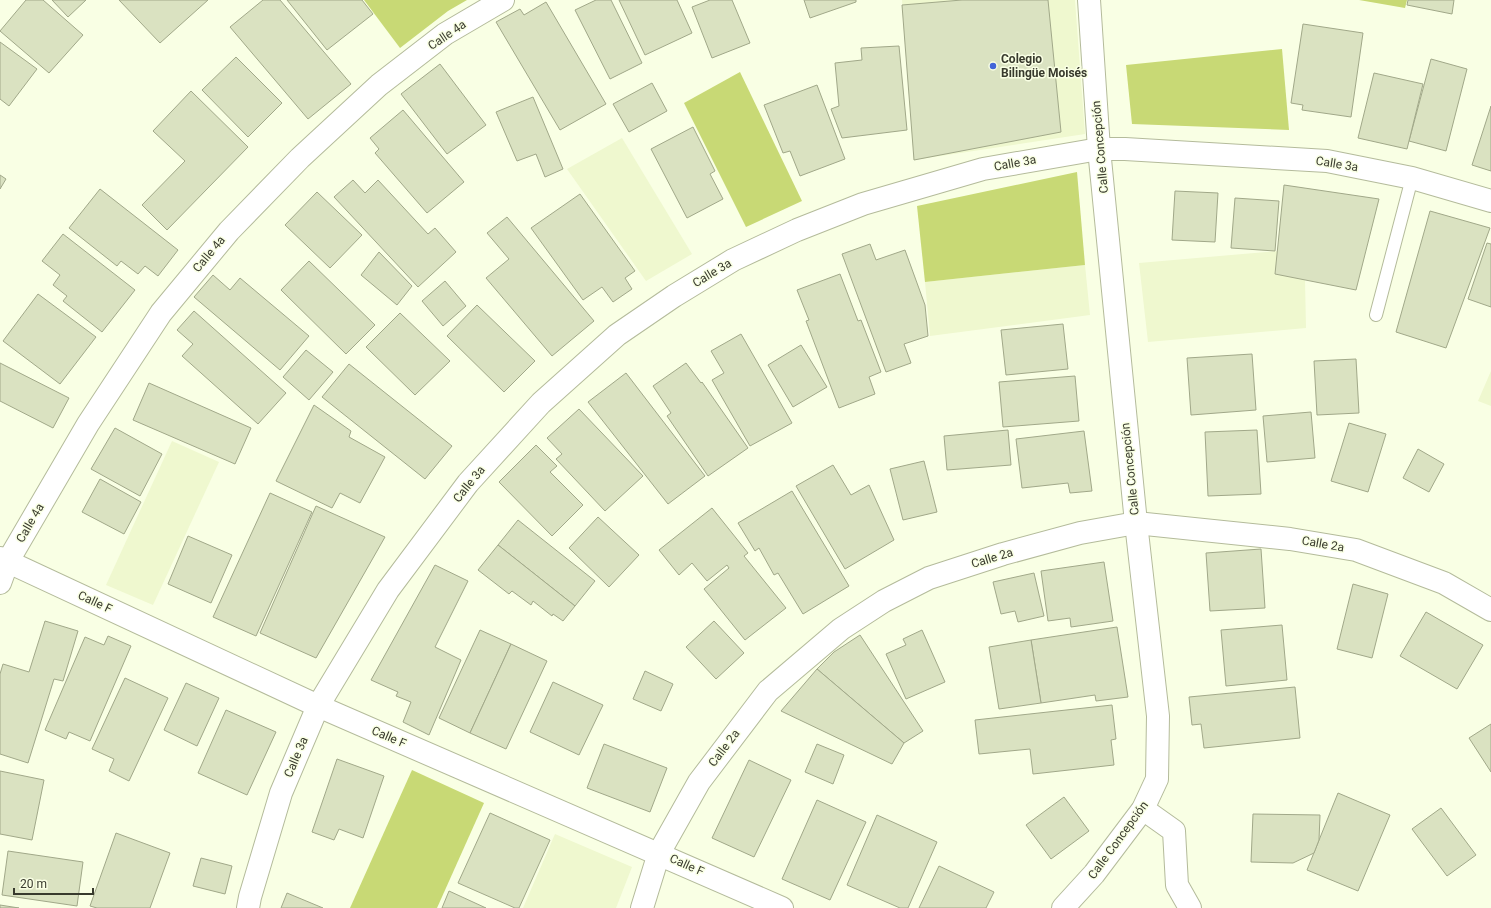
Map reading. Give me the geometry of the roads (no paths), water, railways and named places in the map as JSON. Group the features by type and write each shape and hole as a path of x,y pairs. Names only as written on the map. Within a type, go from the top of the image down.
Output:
{"street":[{"name":"Calle 4a","path":"0,583 4,560 88,424 161,313 229,231 300,158 379,85 446,34 503,0"},
{"name":"Calle Concepción","path":"1064,908 1094,874 1143,809 1156,779 1158,716 1136,523 1099,149 1089,0"},
{"name":"Calle 3a","path":"248,908 281,793 318,706 388,590 468,483 541,403 617,336 674,296 733,260 797,230 856,207 983,169 1099,149 1125,148 1327,161 1412,178 1491,201"},
{"name":"Calle 2a","path":"642,908 659,853 699,782 768,691 842,630 884,601 929,578 1003,554 1080,533 1136,523 1290,539 1356,550 1444,583 1491,610"},
{"name":"Calle F","path":"4,560 318,706 659,853 782,908"},
{"path":"1143,809 1174,831 1176,885 1190,908"}],"lane":[{"path":"1376,314 1412,178"}],"place":[{"name":"Colegio Bilingüe Moisés","path":"993,66"}]}
